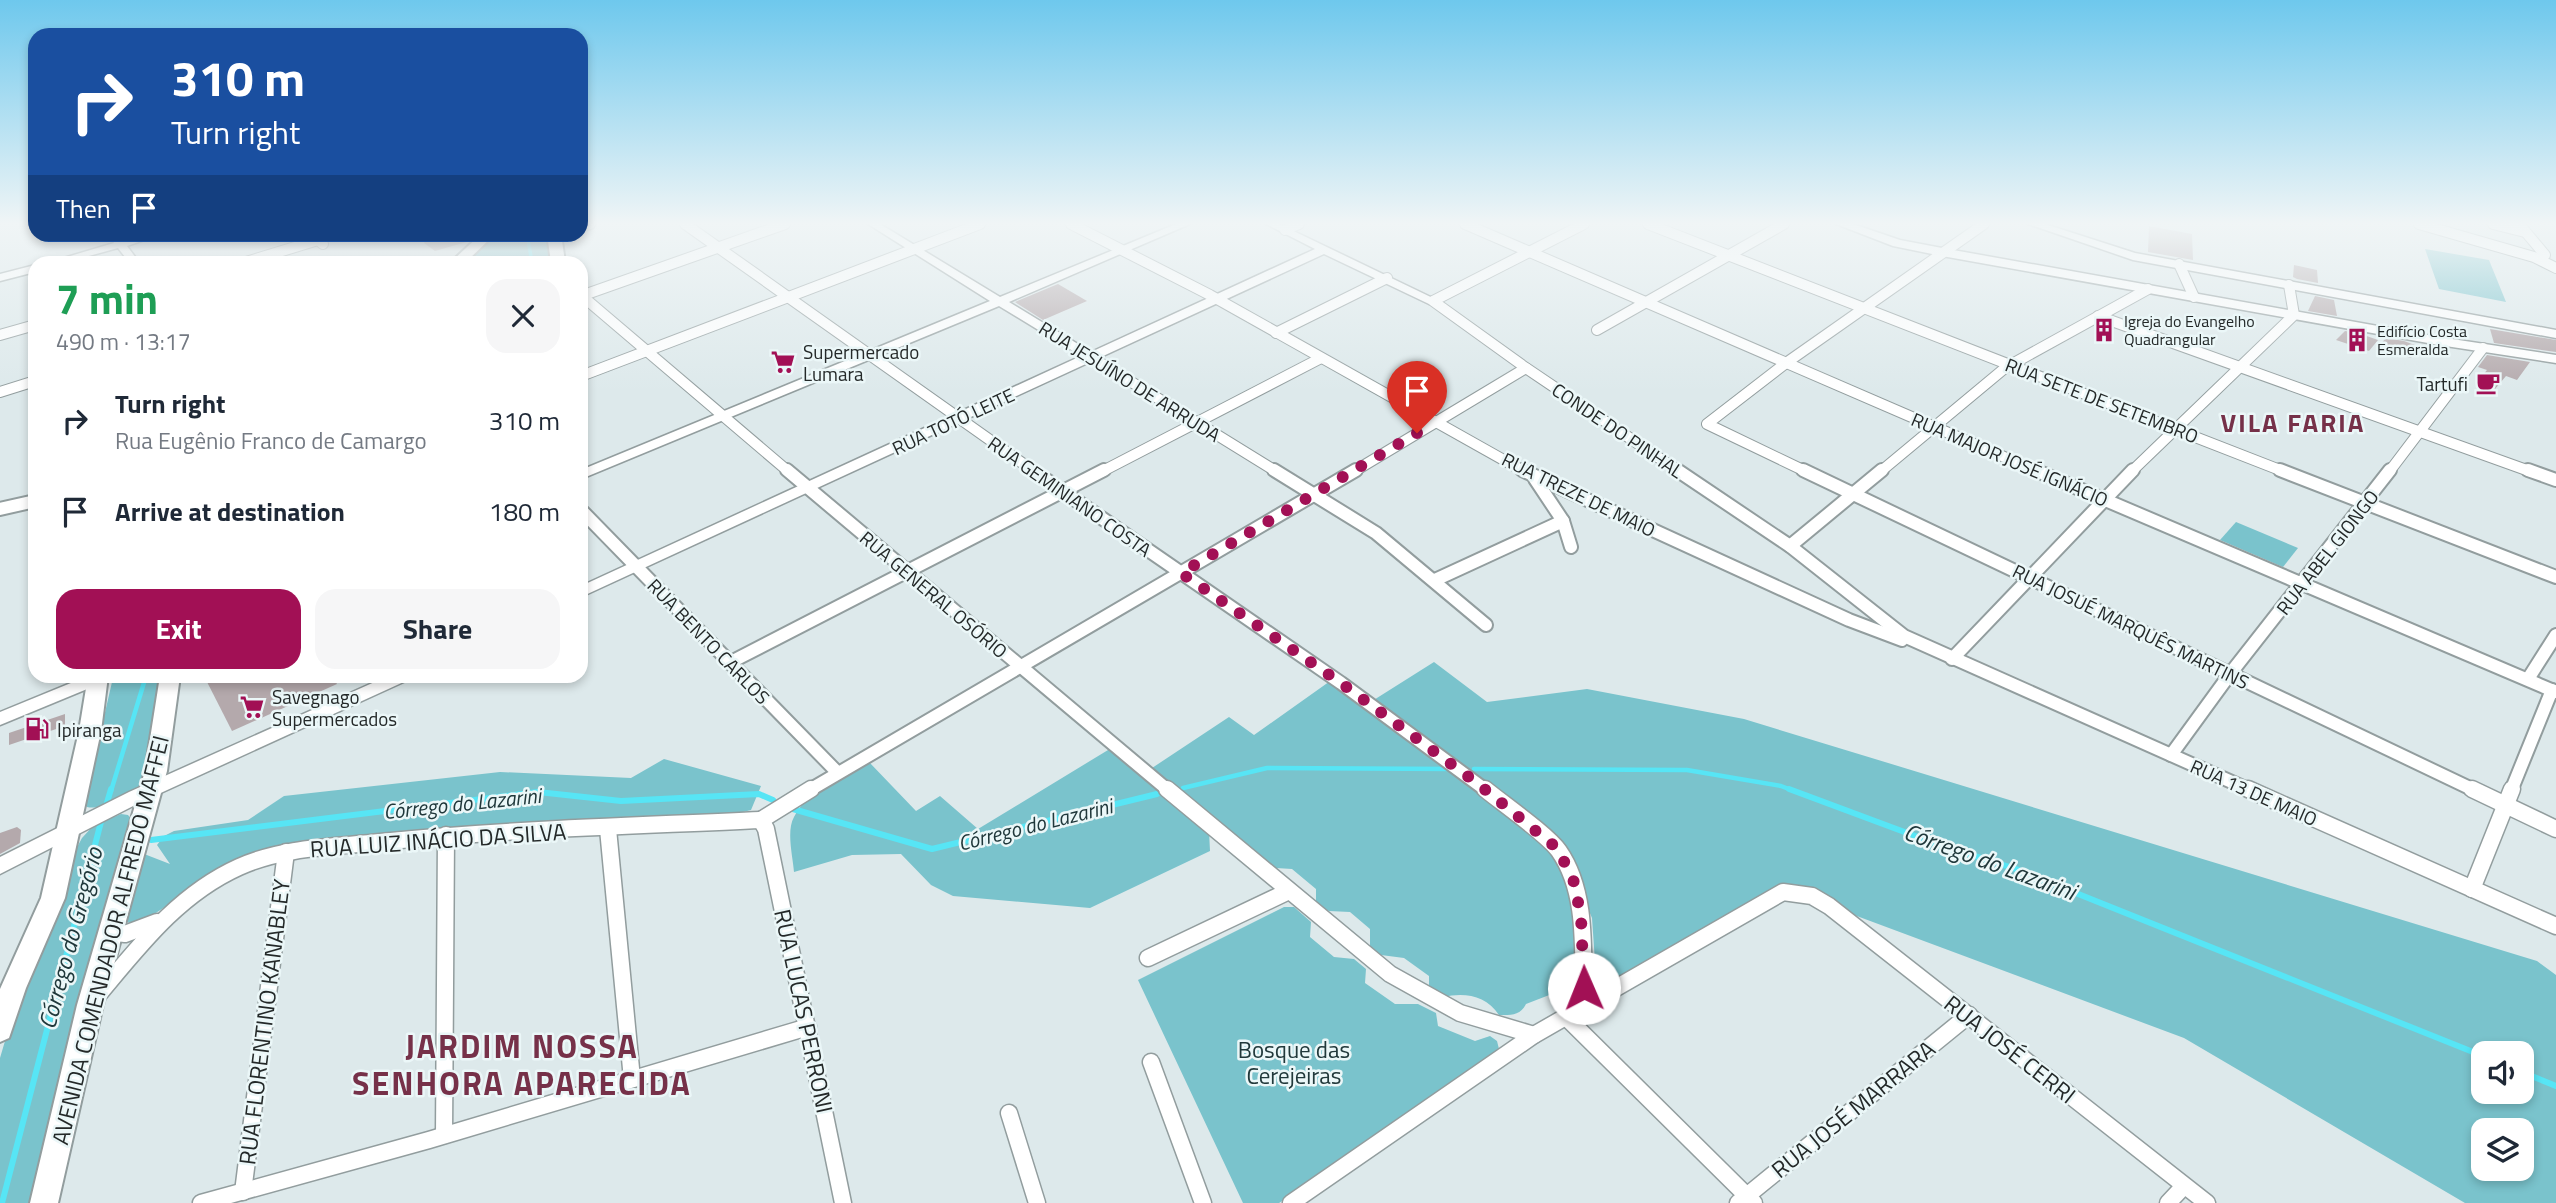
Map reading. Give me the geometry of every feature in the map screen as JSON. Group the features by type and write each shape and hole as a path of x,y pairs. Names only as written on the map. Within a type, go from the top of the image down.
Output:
{"main road":[{"path":"2099,280 2556,359"},
{"path":"2264,280 2556,334"},
{"path":"0,1030 13,988 53,898 77,828 98,683"},
{"name":"AVENIDA COMENDADOR ALFREDO MAFFEI","path":"44,1203 143,794 156,771 169,683"}],"street":[{"path":"588,293 623,280"},
{"name":"RUA GEMINIANO COSTA","path":"767,280 1062,491 1341,683 1477,783 1558,849 1574,882 1581,917 1584,1007"},
{"path":"588,373 832,280"},
{"name":"RUA JESUÍNO DE ARRUDA","path":"965,280 1376,533 1436,580 1486,625"},
{"path":"588,472 1049,280"},
{"name":"RUA TREZE DE MAIO","path":"1181,280 1533,476 1849,620 1952,659"},
{"name":"RUA TOTÓ LEITE","path":"588,589 1258,280"},
{"path":"1276,333 1383,280"},
{"name":"CONDE DO PINHAL","path":"1391,280 1433,301 1526,368 1790,546 1904,636 1952,659"},
{"path":"1433,301 1473,280"},
{"name":"RUA MAJOR JOSÉ IGNÁCIO","path":"1596,280 2554,691"},
{"path":"1597,330 1684,280"},
{"name":"RUA SETE DE SETEMBRO","path":"1793,280 2556,577"},
{"path":"1707,424 1786,363 1904,280"},
{"path":"2186,280 2194,297"},
{"path":"1952,659 2103,499 2294,315 2289,285"},
{"path":"1790,546 2010,364 2148,289"},
{"name":"RUA GENERAL OSÓRIO","path":"588,301 1020,667 1390,974 1460,1013 1534,1035"},
{"path":"2098,316 2556,480"},
{"path":"0,335 28,327"},
{"path":"0,340 28,333"},
{"name":"RUA ABEL GIONGO","path":"2171,755 2230,674 2302,585 2483,348"},
{"path":"729,663 1321,358"},
{"path":"761,820 837,772 1316,494 1526,368"},
{"path":"0,391 28,383"},
{"name":"RUA JOSUÉ MARQUÊS MARTINS","path":"1707,424 2556,829"},
{"path":"1533,476 1563,520 1571,547"},
{"path":"0,509 28,503"},
{"name":"RUA BENTO CARLOS","path":"588,517 837,772"},
{"path":"1436,580 1563,520"},
{"path":"2528,679 2556,635"},
{"name":"RUA 13 DE MAIO","path":"1952,659 2556,926"},
{"path":"0,719 83,683"},
{"path":"0,866 143,794 387,683"},
{"path":"2472,889 2554,691"},
{"name":"RUA LUIZ INÁCIO DA SILVA","path":"90,1005 160,921 192,895 227,874 286,852 446,835 761,820"},
{"name":"RUA LUCAS PERRONI","path":"761,820 766,829 843,1203"},
{"path":"608,829 632,1079"},
{"path":"444,1135 446,835"},
{"name":"RUA FLORENTINO KANABLEY","path":"243,1192 286,852"},
{"path":"1148,958 1289,891"},
{"path":"1291,1203 1534,1035 1783,892 1812,897"},
{"name":"RUA JOSÉ CERRI","path":"1812,897 1829,906 2207,1203"},
{"path":"109,932 125,934 160,921"},
{"name":"RUA JOSÉ MARRARA","path":"1746,1200 1969,1015"},
{"path":"1566,1017 1746,1200"},
{"path":"201,1203 557,1104 808,1027"},
{"path":"1151,1062 1203,1203"},
{"path":"1009,1113 1037,1203"},
{"path":"2168,1203 2183,1186"}],"green space":[{"path":"2436,280 2497,280 2506,302 2439,289"},
{"path":"2236,522 2298,548 2283,567 2220,540"},
{"path":"1434,662 1487,702 1587,689 1744,719 2537,961 2556,975 2556,1203 2465,1203 2184,1038 1795,893 1598,1005 1592,918 1564,851 1557,851 1593,986 1579,992 1557,992 1526,1004 1518,1013 1507,1015 1499,1015 1488,1003 1467,995 1443,997 1429,988 1429,976 1404,958 1381,955 1370,947 1370,929 1350,912 1329,911 1316,905 1316,889 1292,869 1276,868 1222,824 1207,823 1146,772 1229,717 1254,735 1333,679 1369,703"},
{"path":"112,683 163,683 157,728 142,783 126,795 104,805 87,807 84,804"},
{"path":"1113,747 1209,831 1210,851 1090,908 953,896 931,885 901,854 852,855 794,872 790,829 800,807 827,784 869,762 916,811 940,796 978,829"},
{"path":"664,759 761,786 751,810 735,814 449,830 213,873 204,876 209,878 139,924 125,922 139,852 170,864 157,845 164,836 174,831 248,820 284,796 500,772 631,778"},
{"path":"121,814 128,815 131,819 34,1203 0,1203 0,1058 10,1024 35,957 61,908 75,851 94,825"},
{"name":"Bosque das Cerejeiras","path":"1284,907 1294,907 1311,922 1310,937 1334,957 1354,959 1366,969 1365,983 1395,1004 1418,1004 1436,1013 1438,1026 1475,1041 1490,1036 1497,1041 1500,1053 1279,1203 1243,1203 1138,980"}],"building":[{"path":"1058,284 1087,301 1043,320 1015,302"},
{"path":"2315,296 2334,300 2337,316 2308,311"},
{"path":"2490,329 2556,340 2556,352 2494,343"},
{"name":"Edifício Costa Esmeralda","path":"2345,331 2378,340 2369,351 2336,340"},
{"path":"2386,338 2420,347 2411,358 2378,347"},
{"path":"2487,355 2530,362 2517,380 2506,376 2495,389 2476,383 2487,370 2478,367"},
{"name":"Savegnago Supermercados","path":"208,683 337,684 232,731"},
{"name":"Ipiranga","path":"65,714 65,726 9,745 9,733"},
{"path":"17,827 21,830 20,843 0,854 0,833"}],"waterway":[{"name":"Córrego do Gregório","path":"111,791 144,683"},
{"name":"Córrego do Lazarini","path":"1183,788 1267,768 1453,769"},
{"name":"Córrego do Lazarini","path":"1474,769 1687,770 1781,786 1794,791"},
{"name":"Córrego do Gregório","path":"106,806 111,789"},
{"name":"Córrego do Lazarini","path":"1789,789 1934,843 2016,869 2471,1051"},
{"name":"Córrego do Lazarini","path":"151,840 538,792 621,801 759,794 773,800"},
{"name":"Córrego do Lazarini","path":"793,809 932,849 1157,794"},
{"name":"Córrego do Gregório","path":"2,1203 102,818"},
{"name":"Córrego do Lazarini","path":"2534,1077 2556,1086"}],"place":[{"name":"Igreja do Evangelho Quadrangular","path":"2104,330"},
{"name":"Edifício Costa Esmeralda","path":"2357,340"},
{"name":"Supermercado Lumara","path":"783,362"},
{"name":"Tartufi","path":"2488,383"},
{"name":"Savegnago Supermercados","path":"252,707"},
{"name":"Ipiranga","path":"37,729"}],"district":[{"name":"VILA FARIA","path":"2293,422"},
{"name":"JARDIM NOSSA SENHORA APARECIDA","path":"522,1064"}],"route":[{"path":"1417,433 1181,573 1341,683 1477,783 1558,849 1574,882 1581,917 1584,988"}]}
